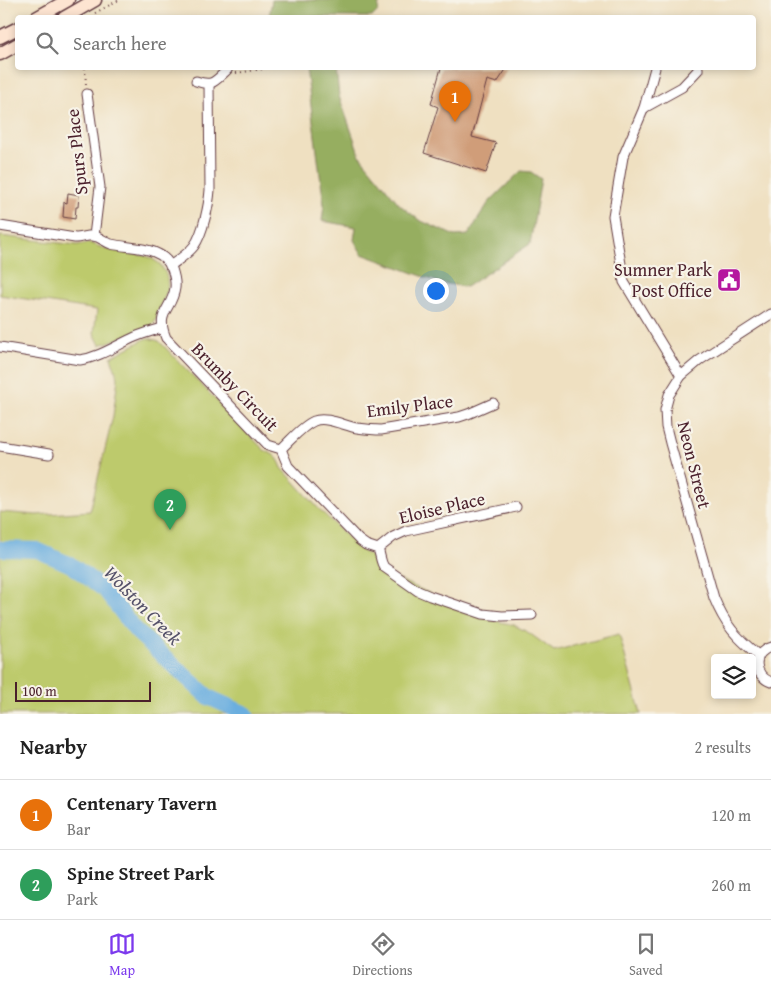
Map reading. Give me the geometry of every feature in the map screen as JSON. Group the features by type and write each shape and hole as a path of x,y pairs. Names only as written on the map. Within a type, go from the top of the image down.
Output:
{"main road":[{"path":"41,15 68,0"},
{"path":"69,15 95,0"},
{"path":"0,37 15,30"},
{"path":"0,54 15,46"}],"street":[{"path":"196,81 209,84 227,70"},
{"path":"654,70 644,108 623,157 613,216 624,282 681,376"},
{"path":"644,108 682,87 698,70"},
{"path":"170,266 194,247 199,239 209,202 209,84"},
{"name":"Spurs Place","path":"87,94 100,187 94,236"},
{"path":"0,226 75,238 94,236 111,244 156,253 164,258 170,266 175,286 173,295 162,318 162,328 136,336 100,354 80,360 0,347"},
{"name":"Neon Street","path":"758,655 731,631 720,615 670,443 666,427 665,410 669,395 681,376 700,360 771,314"},
{"name":"Brumby Circuit","path":"162,328 166,338 268,445 281,449 288,466 359,540 366,545 378,549"},
{"name":"Emily Place","path":"281,449 306,426 316,420 324,419 357,428 381,430 458,417 493,403"},
{"path":"0,446 49,454"},
{"name":"Eloise Place","path":"378,549 393,537 406,531 516,508"},
{"path":"378,549 384,567 418,591 491,616 532,615"},
{"path":"771,647 764,649 758,655 757,662 759,673 767,681 771,682"}],"path":[{"path":"93,15 120,0"},
{"path":"85,70 87,94"},
{"path":"230,70 234,73 255,70"}],"green space":[{"path":"272,0 378,0 379,4 378,11 374,15 269,15"},
{"path":"306,70 336,70 339,96 360,156 400,205 419,220 455,236 468,235 489,202 521,171 531,172 541,179 530,244 466,287 441,283 362,254 354,240 356,227 322,221 324,205"},
{"path":"0,236 77,245 90,243 108,250 151,258 160,264 165,272 168,289 155,322 149,328 100,345 94,333 97,310 0,295"},
{"path":"148,338 159,341 264,450 276,457 282,468 318,508 362,551 371,556 374,565 382,572 487,619 514,625 554,651 619,634 641,714 0,714 0,512 36,515 90,511 113,416 118,378 111,357"}],"building":[{"path":"440,70 506,70 497,83 487,80 472,137 496,143 486,173 424,153 438,107 431,104"},
{"path":"68,193 79,195 75,219 63,217 64,202 67,203"}],"waterway":[{"name":"Wolston Creek","path":"0,549 37,550 71,565 105,590 136,631 208,697 246,714"}],"place":[{"name":"Centenary Tavern","path":"455,122"},
{"name":"Sumner Park Post Office","path":"729,280"},
{"name":"Spine Street Park","path":"170,530"}]}
